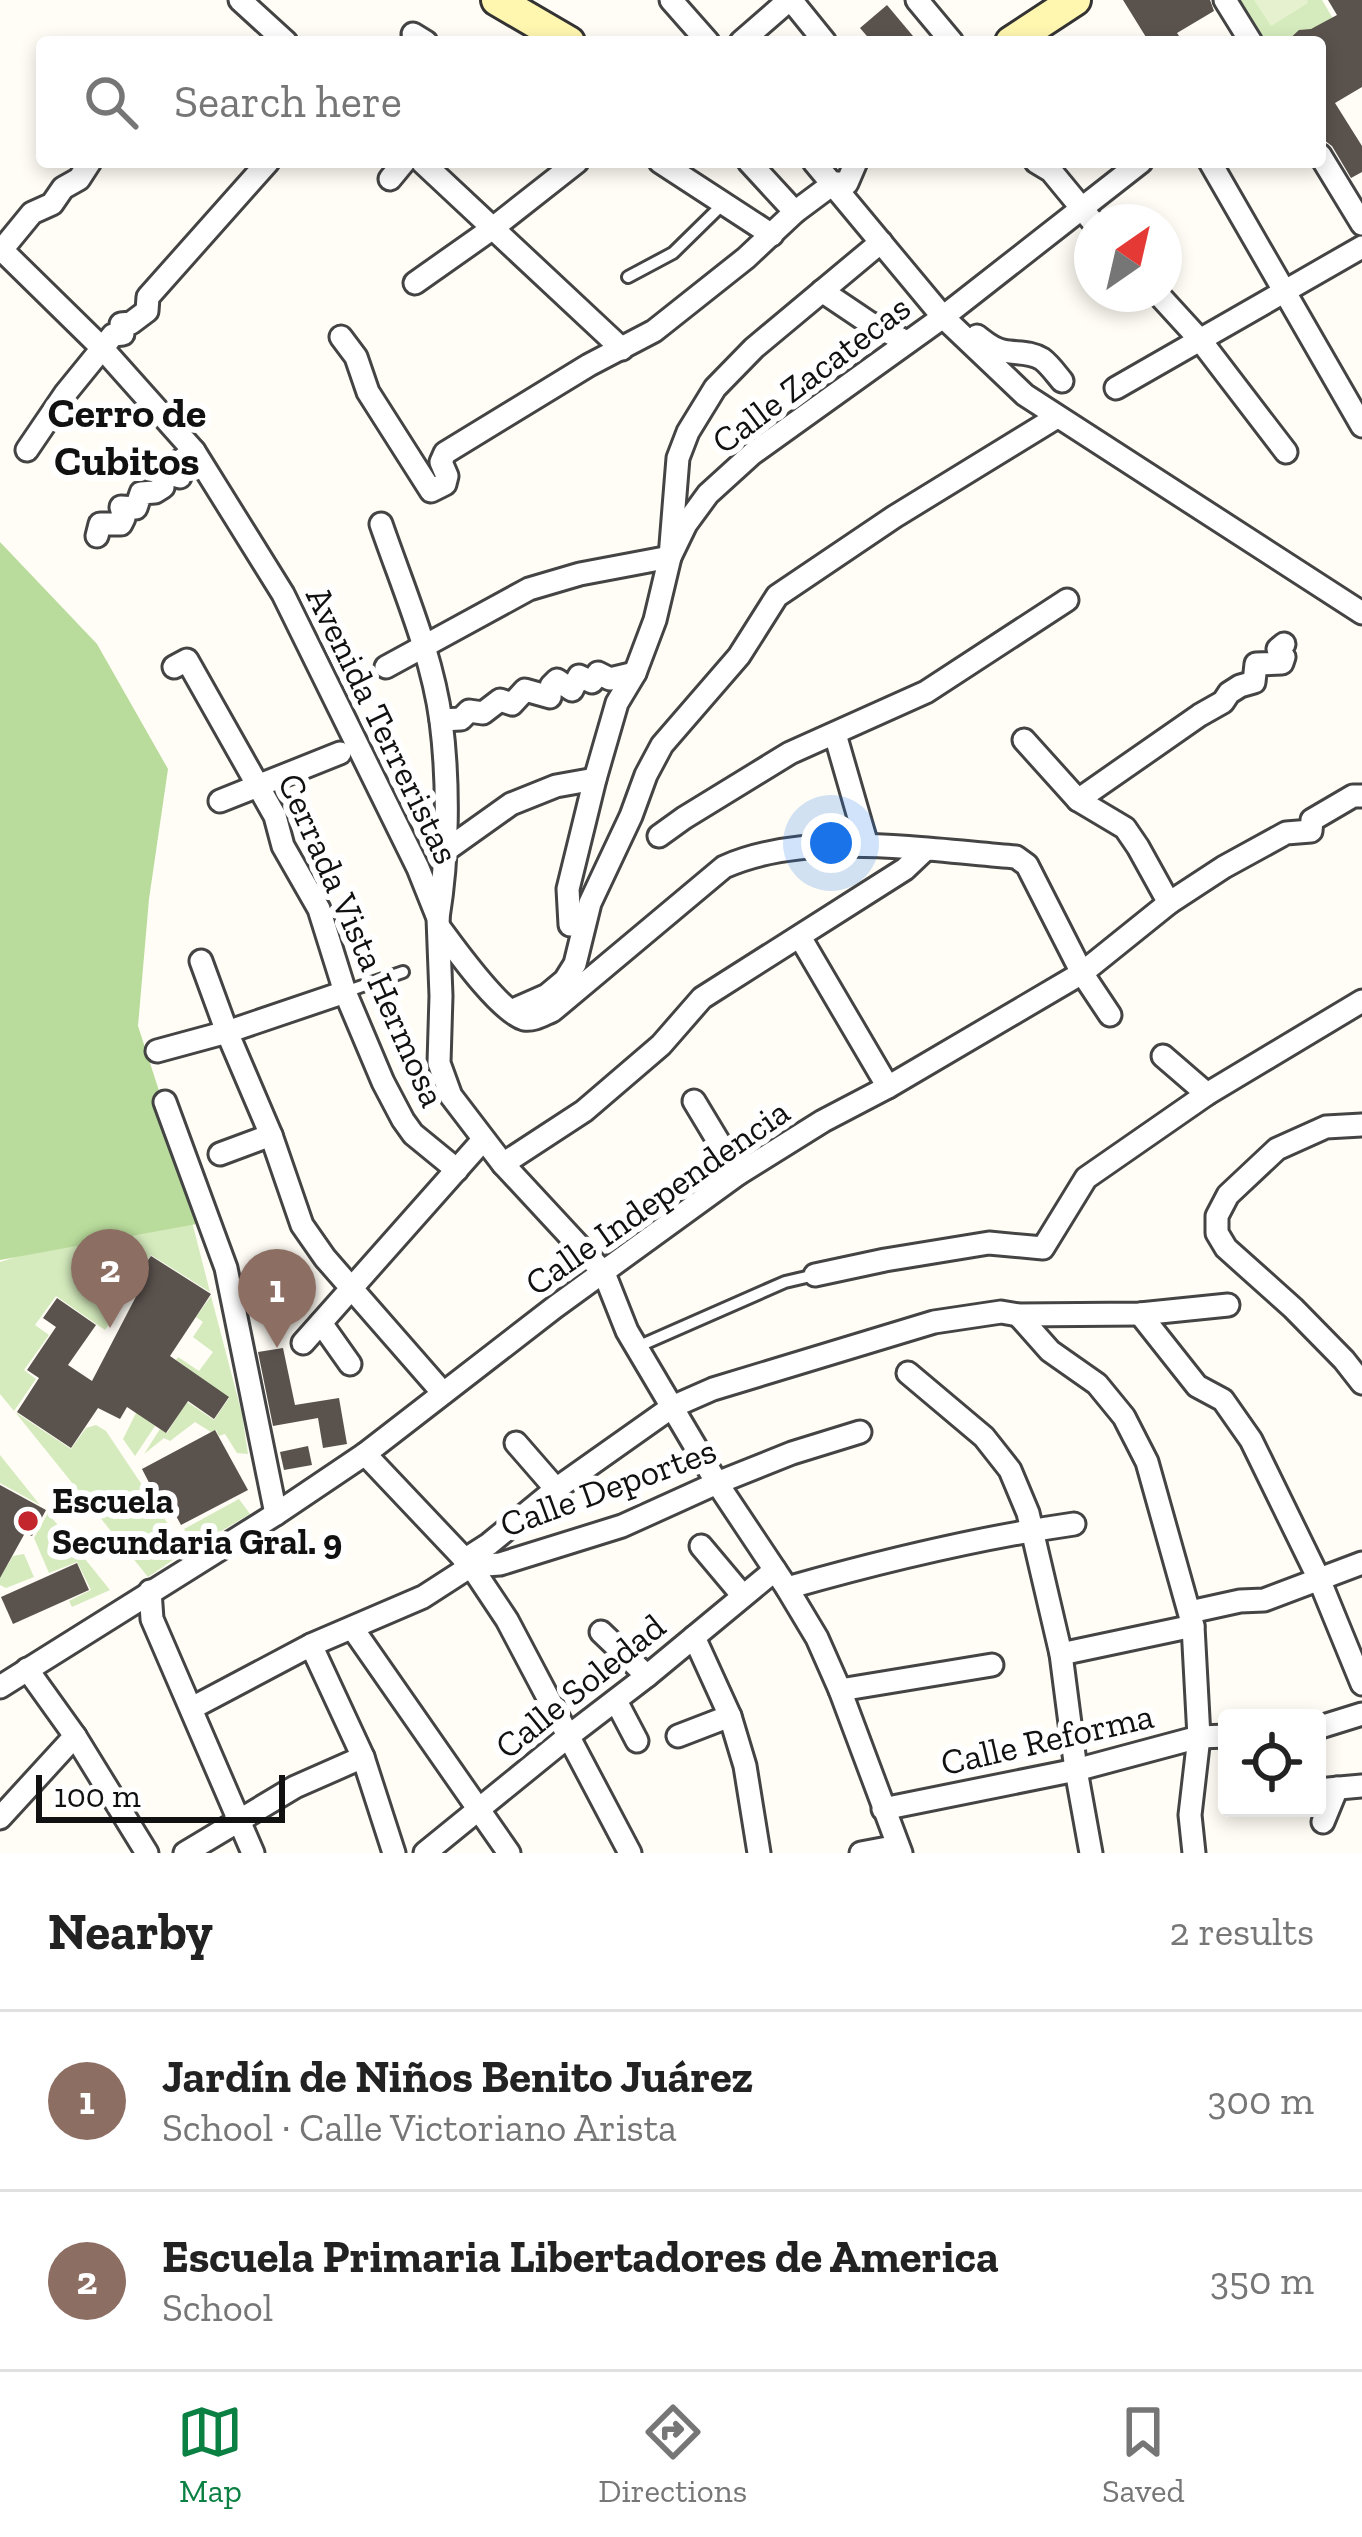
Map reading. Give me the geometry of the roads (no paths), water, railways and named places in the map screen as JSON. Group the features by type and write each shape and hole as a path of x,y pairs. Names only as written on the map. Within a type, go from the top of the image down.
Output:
{"main road":[{"path":"1019,36 1075,0"},
{"path":"509,2 560,36"}],"street":[{"path":"240,0 279,36"},
{"path":"671,0 703,36"},
{"path":"748,36 790,0 820,36"},
{"path":"901,0 932,36"},
{"path":"916,0 947,36"},
{"path":"1225,0 1247,36"},
{"path":"1326,165 1362,224"},
{"path":"1,250 32,213 52,204 86,168"},
{"path":"27,450 113,335 124,334 121,324 147,311 148,297 263,168"},
{"path":"429,168 622,349"},
{"path":"415,283 569,168"},
{"path":"670,168 772,235"},
{"path":"754,168 795,212"},
{"path":"819,168 946,314 1025,395 1362,613"},
{"path":"341,337 356,357 368,392 431,491 445,484 441,462 445,453 589,364 654,331 795,212 834,184 847,183 853,168"},
{"path":"1047,168 1077,204"},
{"name":"Calle Zacatecas","path":"1097,204 1135,168"},
{"path":"1213,168 1362,426"},
{"name":"Calle Zacatecas","path":"670,557 708,494 752,454 1074,223"},
{"path":"570,925 568,889 595,779 617,703 635,674 655,620 670,557 678,458 688,432 701,407 754,348 881,242"},
{"path":"1116,388 1362,247"},
{"name":"Avenida Terreristas","path":"1,250 103,349 194,451 283,594 418,868 438,923 439,1063 451,1096 502,1164 604,1273"},
{"path":"822,291 907,342"},
{"path":"1174,312 1286,452"},
{"path":"946,314 991,347 1037,356 1062,381"},
{"path":"512,1010 547,995 565,980 580,948 590,904 662,745 739,656 777,596 893,517 1057,417"},
{"path":"97,536 100,524 121,524 121,507 136,508 141,493 163,487 163,472 180,476 177,463 194,451"},
{"path":"381,524 423,646 441,720 445,851 438,923 487,990 523,1018 552,1011 724,867 801,849 867,845 1016,856 1027,865 1082,973 1110,1015"},
{"path":"386,667 529,590 580,574 670,557"},
{"path":"659,836 790,753 926,692 1067,600"},
{"path":"1078,800 1223,702 1229,693 1254,682 1256,664 1282,663 1284,656 1278,649 1284,644"},
{"name":"Cerrada Vista Hermosa","path":"180,663 275,816 283,846 319,909 344,992 403,1120 412,1134 457,1170"},
{"path":"441,720 482,712 500,700 512,704 525,690 550,697 557,680 572,690 579,676 592,682 598,673 610,679 635,674"},
{"path":"835,734 867,845"},
{"path":"1024,740 1078,800 1125,828 1168,903"},
{"path":"220,801 340,753"},
{"path":"445,851 511,804 556,785 595,779"},
{"name":"Calle Independencia","path":"0,1687 365,1454 738,1174 823,1120 1082,973 1168,903 1224,867 1286,832 1311,831 1312,820 1353,796 1362,796"},
{"path":"502,1164 584,1111 661,1045 702,998 905,869 925,850"},
{"path":"800,937 888,1087"},
{"path":"201,962 302,1226 443,1393"},
{"path":"157,1052 344,992"},
{"path":"815,1275 989,1243 1043,1248 1086,1178 1208,1094 1362,1001"},
{"path":"1163,1057 1208,1094"},
{"path":"694,1101 738,1174"},
{"path":"164,1102 226,1268 276,1514"},
{"path":"1362,1125 1326,1127 1277,1149 1228,1195 1217,1216 1220,1242 1293,1307 1362,1383"},
{"path":"220,1154 271,1135"},
{"path":"304,1343 483,1140"},
{"path":"604,1273 627,1331 817,1638 899,1850 861,1853"},
{"path":"467,1563 556,1489 672,1407 713,1389 934,1322 1001,1312 1018,1316 1140,1314 1228,1305"},
{"path":"1140,1314 1197,1386 1223,1400 1242,1426 1319,1579 1362,1684"},
{"path":"1018,1316 1050,1351 1097,1384 1124,1418 1148,1462 1192,1619 1199,1737 1190,1816 1194,1853"},
{"path":"321,1323 350,1364"},
{"path":"908,1373 983,1437 1010,1470 1032,1530 1061,1654 1091,1853"},
{"name":"Calle Deportes","path":"191,1708 310,1645 423,1597 467,1563 500,1564 622,1526 717,1483 860,1432"},
{"path":"516,1443 556,1489"},
{"path":"365,1454 467,1563 507,1620 630,1853"},
{"path":"781,1579 1074,1524"},
{"path":"701,1546 743,1596"},
{"path":"1061,1654 1192,1619 1240,1601 1264,1600 1362,1563"},
{"name":"Calle Soledad","path":"425,1853 743,1596 781,1579"},
{"path":"150,1592 152,1618 253,1853"},
{"path":"353,1629 509,1853"},
{"path":"601,1632 647,1676"},
{"path":"694,1637 730,1716 745,1766 758,1853"},
{"path":"310,1645 363,1757 394,1853"},
{"path":"840,1690 992,1665"},
{"path":"27,1669 75,1736 147,1853"},
{"path":"616,1701 637,1741"},
{"path":"1326,1725 1362,1714"},
{"path":"677,1736 730,1716"},
{"path":"0,1817 75,1736"},
{"name":"Calle Reforma","path":"883,1809 1218,1736"},
{"path":"185,1853 328,1771 363,1757"},
{"path":"1322,1822 1327,1789 1362,1786"}],"lane":[{"path":"628,278 673,253 724,202"},
{"path":"344,992 403,972"},
{"path":"637,1347 784,1282 815,1275"}],"place":[{"name":"Escuela Primaria Libertadores de America","path":"110,1328"},
{"name":"Jardín de Niños Benito Juárez","path":"277,1348"},
{"name":"Escuela Secundaria Gral. 9","path":"28,1521"}],"district":[{"name":"Cerro de Cubitos","path":"127,436"}]}
